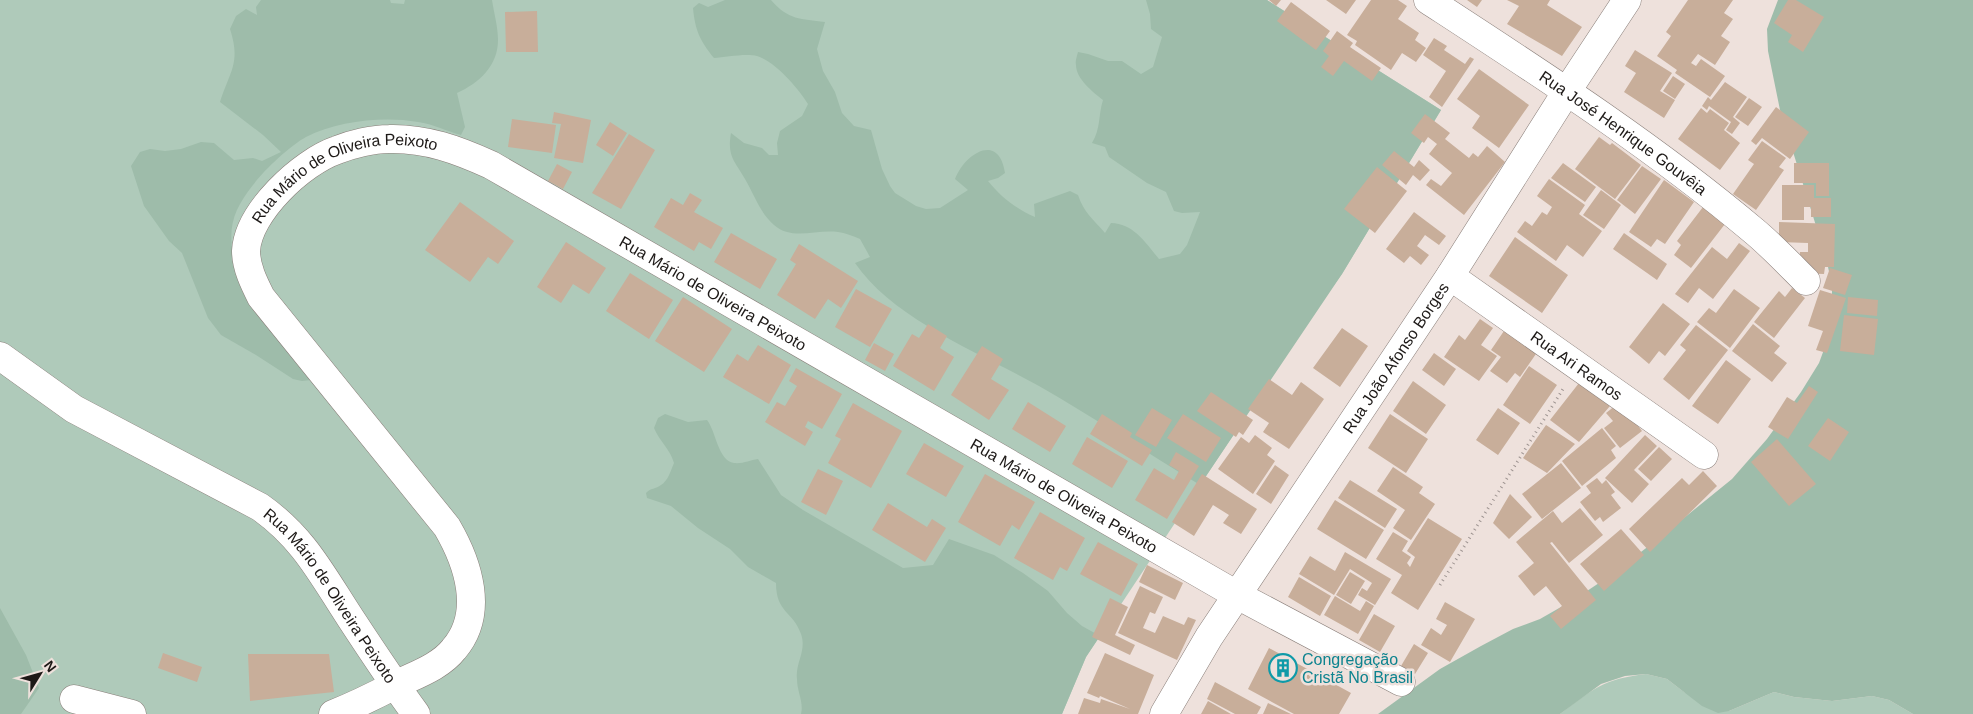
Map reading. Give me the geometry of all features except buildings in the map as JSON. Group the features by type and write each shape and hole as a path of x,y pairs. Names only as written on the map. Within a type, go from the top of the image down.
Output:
{"street":[{"name":"Rua José Henrique Gouvêia","path":"1428,0 1567,91 1707,193 1755,232 1806,281"},
{"name":"Rua João Afonso Borges","path":"1164,714 1209,637 1450,276 1627,0"},
{"name":"Rua Mário de Oliveira Peixoto","path":"0,356 74,409 260,507 280,521 308,553 395,685 421,673 441,661 454,650 469,622 470,583 465,562 448,527 261,297 247,263 246,249 256,220 277,194 299,173 320,158 337,150 386,139 406,139 432,143 461,151 491,165 1237,595 1401,682"},
{"name":"Rua Ari Ramos","path":"1450,276 1704,455"},
{"path":"333,714 365,701 395,685 416,714"},
{"path":"74,699 132,714"}],"path":[{"path":"1440,585 1578,365"}],"green space":[{"path":"0,0 1267,0 1441,110 1342,274 1086,657 1062,714 0,714"},
{"path":"261,0 390,0 391,3 404,4 405,0 492,0 497,30 497,49 491,66 480,79 457,93 465,127 461,135 429,124 404,120 361,121 332,127 306,137 286,152 258,179 241,202 232,228 231,237 234,258 311,380 293,379 221,335 208,318 182,253 169,241 144,206 131,166 140,152 150,149 165,151 181,149 201,142 214,143 234,160 253,158 262,161 281,152 263,135 220,102 233,67 234,50 230,29 236,16 246,9 257,15 256,7"},
{"path":"725,0 771,0 777,7 789,15 825,22 817,49 823,71 835,92 842,113 854,126 871,130 882,169 890,186 895,193 916,206 926,209 940,208 968,190 955,179 966,161 982,151 989,150 996,153 1002,160 1005,173 998,178 988,181 1003,197 1021,210 1035,217 1034,204 1070,191 1078,195 1086,211 1105,233 1111,223 1133,230 1144,240 1159,259 1180,254 1187,245 1200,212 1182,213 1174,211 1166,192 1147,183 1109,157 1105,147 1092,143 1097,132 1103,100 1082,80 1076,63 1078,52 1108,61 1122,61 1141,74 1153,67 1162,37 1151,29 1150,14 1146,0 1267,0 1441,110 1342,274 1200,485 1039,386 914,318 871,283 855,263 870,257 860,239 830,231 788,232 781,230 769,220 732,158 730,147 731,133 744,143 762,148 769,155 778,155 777,143 780,131 802,116 808,104 786,76 764,59 748,55 714,58 699,35 693,8 699,3 708,7"},
{"path":"1778,0 1973,0 1973,714 1913,714 1889,700 1872,696 1832,701 1794,697 1774,692 1729,711 1718,713 1702,706 1667,679 1646,674 1625,676 1601,684 1560,714 1378,714 1440,669 1513,629 1540,619 1575,599 1608,577 1658,539 1732,479 1767,439 1801,392 1819,363 1832,328 1832,285 1826,258 1780,110 1768,51 1767,29"},
{"path":"665,414 688,422 707,420 724,457 729,461 737,463 758,459 781,495 803,510 903,568 933,565 949,539 994,555 1048,591 1067,613 1082,626 1100,636 1086,657 1062,714 801,714 802,705 797,684 797,673 803,646 801,634 798,626 779,600 776,583 748,567 730,549 698,528 671,506 647,498 646,493 648,491 666,481 674,463 654,428 658,418"},
{"path":"0,608 26,655 39,688 21,714 0,714"},
{"path":"1646,674 1667,679 1684,692 1729,711 1774,692 1794,697 1832,701 1872,696 1889,700 1913,714 1560,714 1599,686 1619,679"}],"place":[{"name":"Congregação Cristã No Brasil","path":"1283,668"}]}
